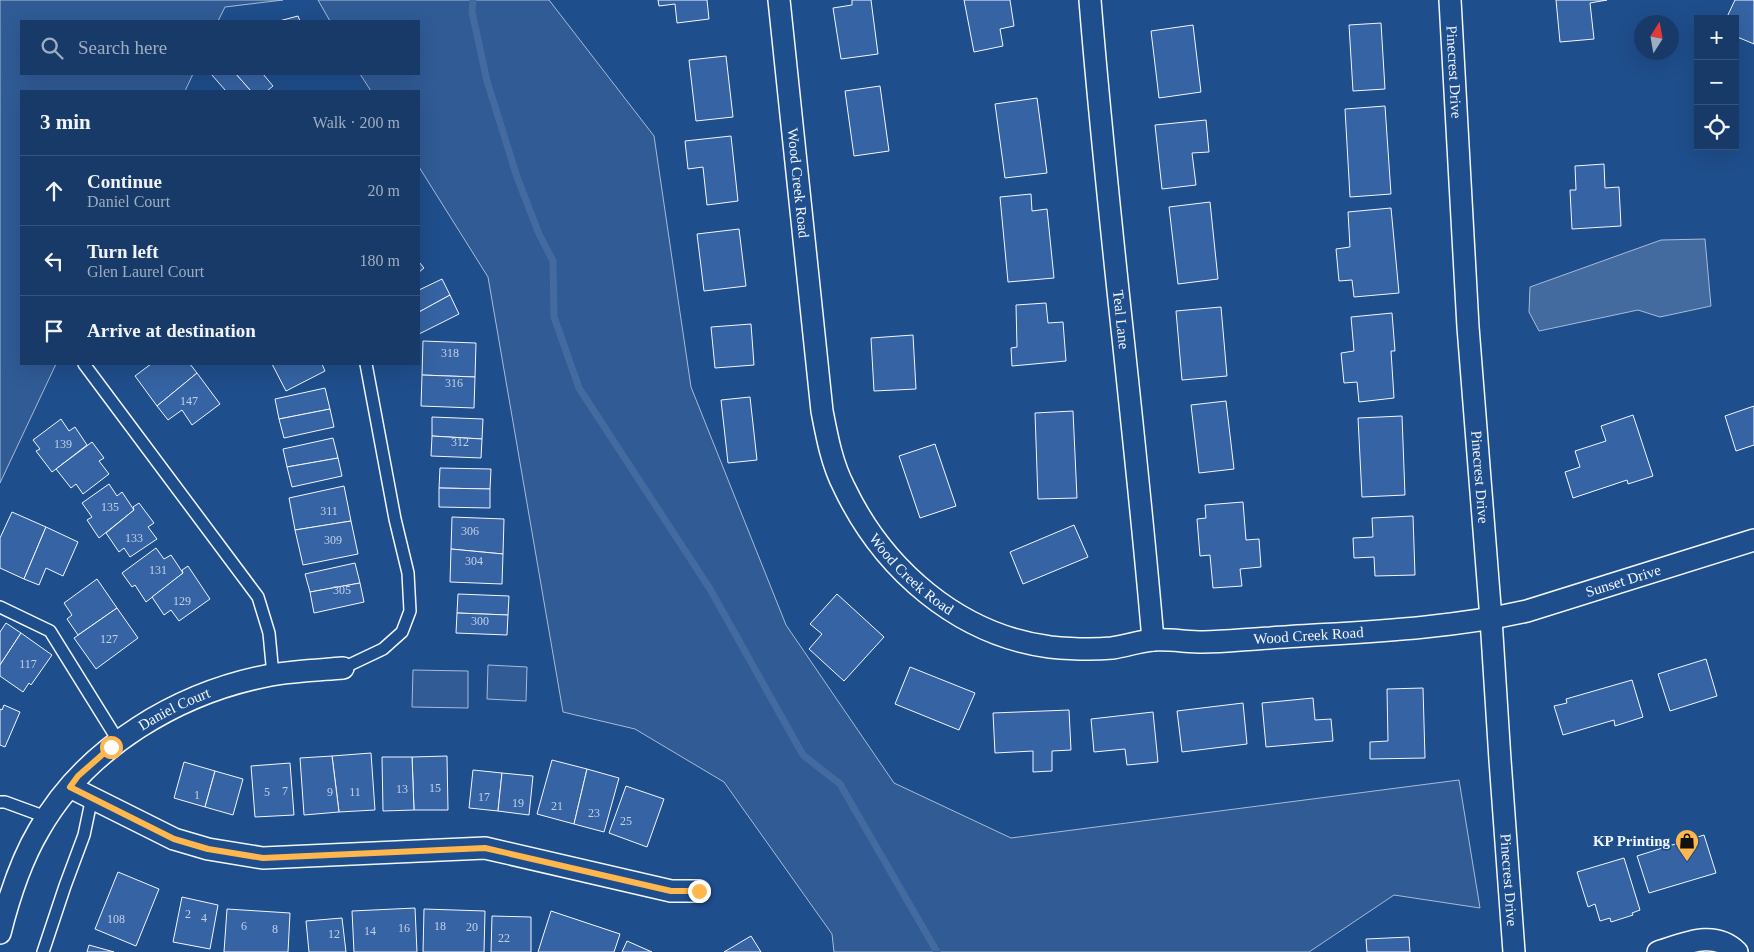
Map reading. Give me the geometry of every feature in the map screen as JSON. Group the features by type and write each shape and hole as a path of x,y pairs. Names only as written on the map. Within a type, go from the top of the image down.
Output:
{"street":[{"name":"Wood Creek Road","path":"779,0 822,411 829,448 843,486 865,526 896,565 932,598 972,622 1010,638 1052,647 1097,649 1113,648 1153,640 1204,642 1428,627 1492,619"},
{"name":"Teal Lane","path":"1090,0 1096,75 1141,499 1153,640"},
{"name":"Pinecrest Drive","path":"1450,0 1468,327 1492,619 1514,952"},
{"name":"Sunset Drive","path":"1492,619 1754,540"},
{"name":"Daniel Court","path":"1,924 26,853 46,817 78,776 111,747 151,720 192,699 241,682 272,675 343,668"},
{"path":"70,787 174,839 208,849 263,858 485,848 671,891 699,891"},
{"path":"1658,952 1696,940 1708,939 1720,941 1731,946 1737,952"}],"lane":[{"path":"85,365 258,597 269,633 272,675"},
{"path":"343,668 383,649 402,632 410,611 408,573 395,519 366,365"},
{"path":"0,607 50,631 119,742"},
{"path":"43,952 84,835 92,797"},
{"path":"0,802 5,802 46,817"}],"shaded area":[{"path":"0,0 283,0 225,7 218,20 20,20 20,75 193,75 185,90 20,90 20,365 56,365 0,483"},
{"path":"318,0 549,0 654,136 691,387 786,625 894,783 1011,838 1459,780 1480,908 1394,895 1309,952 834,952 832,934 724,782 635,729 563,712 488,277 420,169 420,90 370,90 361,75 420,75 420,20 329,20"},
{"path":"1705,239 1711,306 1660,317 1638,310 1539,331 1529,312 1530,287 1661,240"},
{"path":"488,665 527,667 526,701 487,699"},
{"path":"413,670 468,671 468,708 412,707"}],"building":[{"path":"658,0 707,0 709,19 677,23 675,4 659,6"},
{"path":"852,0 871,0 878,54 841,59 833,8 852,5"},
{"path":"964,0 1010,0 1014,26 1000,29 1003,46 974,52"},
{"path":"1556,0 1607,0 1590,3 1594,39 1560,42"},
{"path":"1735,0 1754,0 1754,44 1739,38 1739,15 1728,15"},
{"path":"298,16 300,20 283,20"},
{"path":"1381,23 1385,89 1353,91 1349,25"},
{"path":"1193,25 1201,92 1159,98 1151,31"},
{"path":"726,56 733,117 696,121 689,60"},
{"path":"212,75 237,75 250,90 225,90"},
{"path":"237,75 264,75 273,86 268,90 250,90"},
{"path":"880,86 889,151 854,156 845,91"},
{"path":"1037,98 1047,173 1005,178 995,104"},
{"path":"1385,106 1391,194 1350,197 1345,109"},
{"path":"1206,120 1209,152 1192,153 1196,185 1162,189 1155,125"},
{"path":"731,136 738,201 707,205 703,167 688,169 685,141"},
{"path":"1604,164 1605,188 1619,187 1621,226 1572,229 1570,190 1576,190 1575,166"},
{"path":"1031,194 1032,211 1047,209 1054,278 1008,282 1000,197"},
{"path":"1210,202 1218,279 1178,284 1169,207"},
{"path":"1391,208 1399,293 1354,297 1352,280 1339,281 1336,249 1350,247 1348,212"},
{"path":"739,229 746,286 704,291 697,234"},
{"path":"420,263 424,268 420,271"},
{"path":"442,279 450,295 420,311 420,290"},
{"path":"450,295 459,314 420,334 420,311"},
{"path":"1046,303 1048,323 1063,322 1066,361 1012,366 1011,348 1017,347 1016,305"},
{"path":"1221,307 1227,376 1182,380 1176,311"},
{"path":"1392,313 1395,351 1391,351 1394,398 1359,402 1357,382 1344,383 1341,353 1354,351 1351,317"},
{"path":"751,324 754,365 715,368 711,327"},
{"path":"913,335 916,389 874,391 871,338"},
{"path":"423,341 476,343 475,377 422,375"},
{"path":"150,365 191,365 197,373 157,406 135,376"},
{"path":"273,365 322,365 325,371 286,391"},
{"path":"197,373 220,404 192,425 182,410 168,420 157,406"},
{"path":"422,375 475,377 474,408 421,406"},
{"path":"325,388 330,409 279,419 275,399"},
{"path":"750,397 757,460 728,463 721,400"},
{"path":"1226,401 1234,469 1199,473 1191,405"},
{"path":"1754,406 1754,445 1736,451 1725,416"},
{"path":"330,409 334,427 284,438 279,419"},
{"path":"1073,411 1077,498 1038,499 1035,413"},
{"path":"1633,415 1653,476 1628,484 1627,480 1573,498 1565,472 1580,467 1575,451 1606,441 1601,426"},
{"path":"1402,416 1405,495 1362,497 1358,418"},
{"path":"432,417 483,419 482,439 432,436"},
{"path":"61,419 69,431 75,427 87,445 52,472 36,451 40,449 33,440"},
{"path":"432,436 482,439 481,458 431,456"},
{"path":"333,438 338,458 287,467 283,449"},
{"path":"92,442 104,458 99,461 109,474 83,494 76,484 71,488 56,469"},
{"path":"935,444 956,506 920,518 899,456"},
{"path":"338,458 342,476 292,487 287,467"},
{"path":"440,468 491,469 490,489 439,488"},
{"path":"109,484 117,496 122,492 134,510 99,538 87,520 92,517 82,503"},
{"path":"344,486 351,521 295,530 289,498"},
{"path":"439,488 490,489 490,508 439,507"},
{"path":"1243,502 1246,540 1259,539 1261,567 1240,569 1242,586 1213,588 1210,555 1200,556 1197,519 1206,518 1205,505"},
{"path":"139,503 154,523 148,527 157,539 130,557 124,548 119,552 106,533 134,510 133,507"},
{"path":"12,512 46,527 24,579 0,568 0,538"},
{"path":"1413,516 1415,575 1375,576 1374,557 1354,558 1353,538 1373,537 1372,518"},
{"path":"452,517 504,519 503,554 451,549"},
{"path":"351,521 358,554 303,565 295,530"},
{"path":"1074,525 1088,557 1023,584 1010,552"},
{"path":"46,527 78,542 63,576 46,568 39,585 24,579"},
{"path":"156,548 164,559 171,555 183,573 146,602 135,585 132,587 122,573"},
{"path":"451,549 503,554 502,584 450,582"},
{"path":"355,563 360,583 310,592 305,574"},
{"path":"188,566 210,599 179,621 171,610 164,615 152,597 183,573 182,570"},
{"path":"97,579 117,608 78,635 67,619 72,615 64,603"},
{"path":"360,583 364,602 314,613 310,592"},
{"path":"458,594 509,596 508,615 457,613"},
{"path":"837,594 884,637 844,681 809,649 822,634 810,624"},
{"path":"117,608 138,638 96,669 74,638"},
{"path":"457,613 508,615 507,635 456,633"},
{"path":"6,623 21,633 0,665 0,632"},
{"path":"21,633 52,655 31,685 29,683 23,692 0,676 0,665"},
{"path":"1706,659 1717,696 1670,711 1658,674"},
{"path":"910,667 975,693 959,730 895,704"},
{"path":"1632,680 1643,717 1615,726 1614,720 1563,735 1554,706 1567,703 1566,699"},
{"path":"1423,688 1425,758 1370,759 1370,742 1388,741 1387,689"},
{"path":"1313,698 1315,720 1331,719 1333,741 1266,747 1262,703"},
{"path":"1243,703 1247,744 1182,752 1177,711"},
{"path":"4,705 20,712 5,747 0,745 0,709 2,710"},
{"path":"1069,710 1071,750 1052,751 1052,771 1033,772 1033,751 995,753 993,713"},
{"path":"1153,712 1158,762 1127,765 1125,749 1094,752 1091,719"},
{"path":"371,753 375,810 339,812 332,756"},
{"path":"332,756 339,812 304,815 300,758"},
{"path":"447,756 448,810 414,810 412,757"},
{"path":"382,757 412,757 414,810 383,811"},
{"path":"552,760 587,769 574,824 537,814"},
{"path":"184,762 215,771 205,807 174,798"},
{"path":"290,763 294,815 255,817 251,766"},
{"path":"587,769 619,778 604,832 574,824"},
{"path":"473,770 502,773 498,811 469,808"},
{"path":"215,771 243,779 233,815 205,807"},
{"path":"502,773 533,776 529,815 498,811"},
{"path":"626,786 664,799 647,847 609,833"},
{"path":"1704,835 1716,873 1649,893 1637,856"},
{"path":"1624,858 1640,910 1632,913 1633,915 1611,922 1610,918 1600,921 1595,904 1588,907 1577,872"},
{"path":"118,872 159,889 136,946 95,929"},
{"path":"182,897 218,905 210,949 173,942"},
{"path":"415,908 417,952 354,952 352,911"},
{"path":"227,909 290,913 288,952 224,952"},
{"path":"424,909 485,911 484,952 423,952"},
{"path":"551,911 620,934 614,952 538,952"},
{"path":"492,916 531,917 531,952 491,952"},
{"path":"342,918 346,952 309,952 306,921"},
{"path":"751,936 761,952 724,952"},
{"path":"1409,937 1410,952 1367,952 1366,939"},
{"path":"627,941 652,952 622,952"},
{"path":"89,945 114,952 87,952"}],"waterway":[{"path":"473,0 472,12 487,81 517,177 539,234 553,261 554,317 579,388 710,589 803,755 840,784 937,952"}],"place":[{"name":"KP Printing","path":"1687,862"}],"route":[{"path":"111,747 78,776 70,787 174,839 208,849 263,858 485,848 671,891 699,891"}]}
